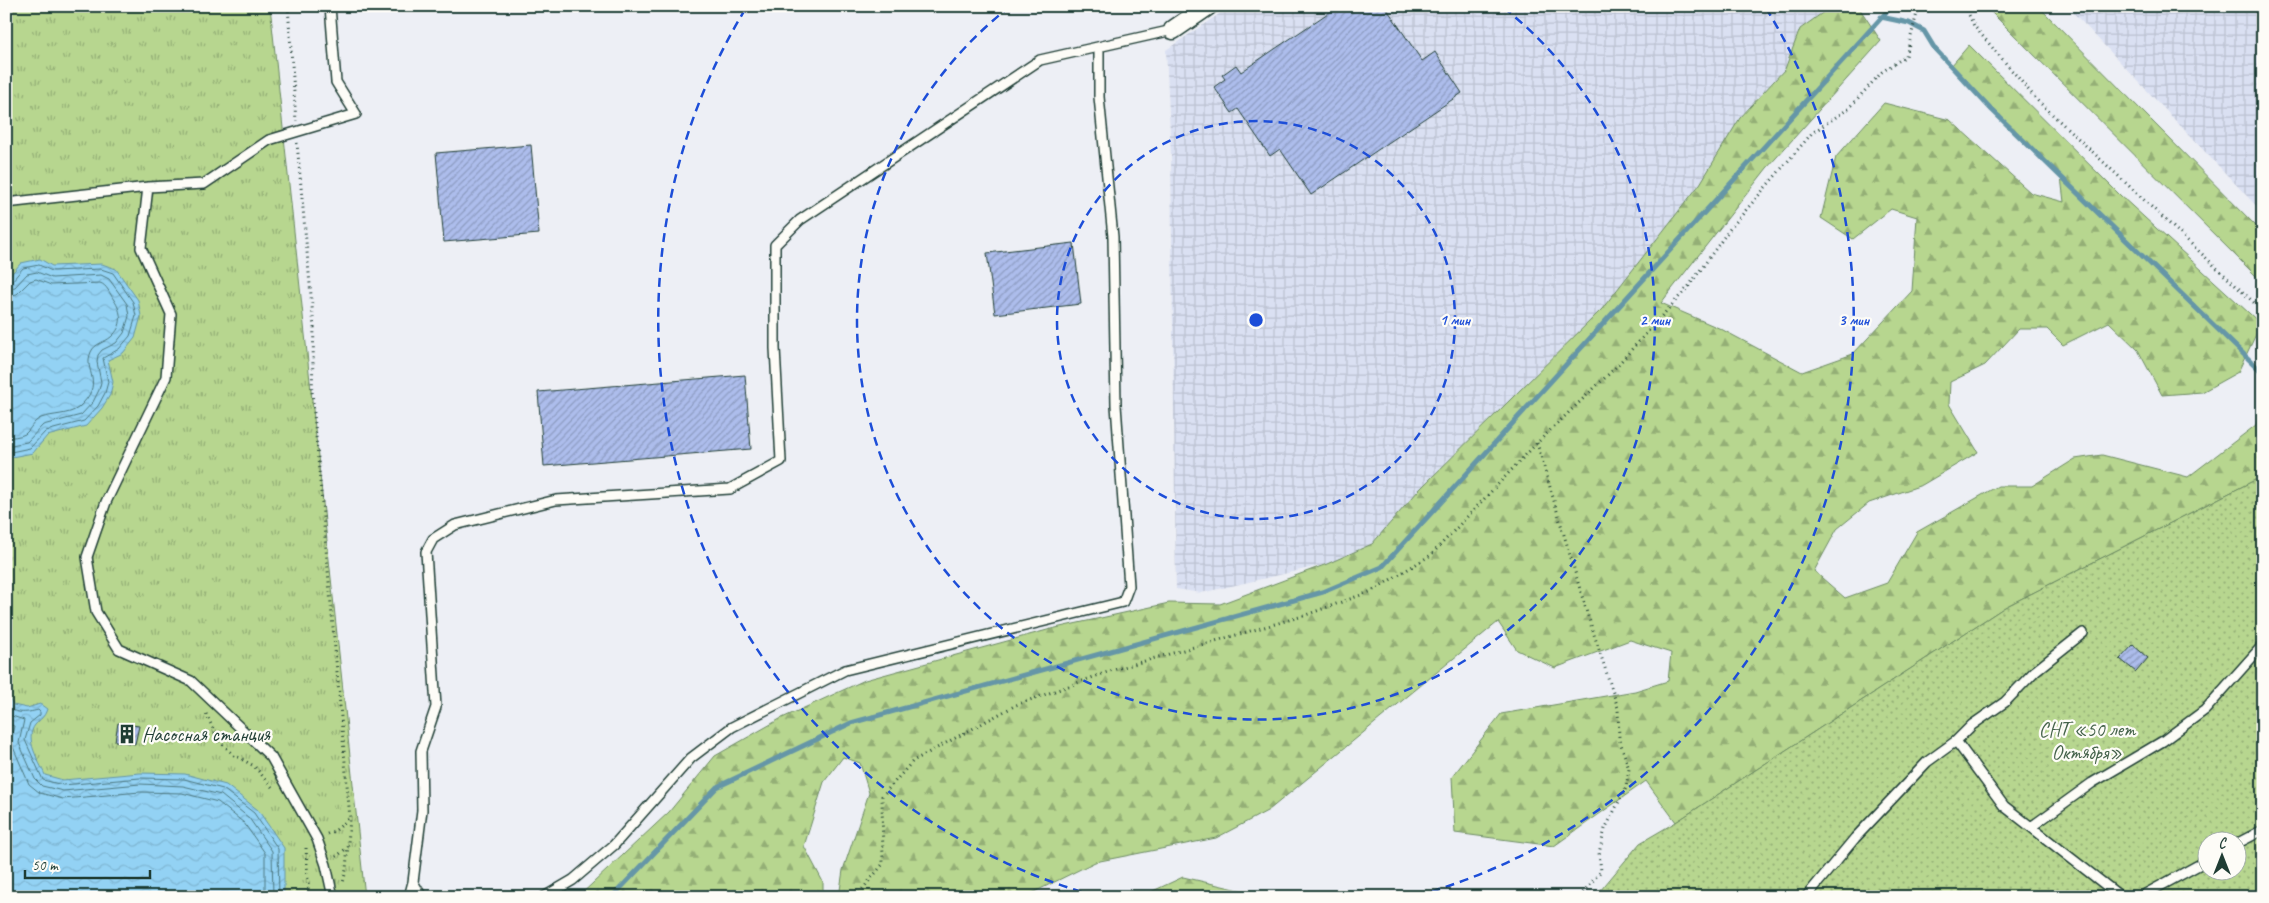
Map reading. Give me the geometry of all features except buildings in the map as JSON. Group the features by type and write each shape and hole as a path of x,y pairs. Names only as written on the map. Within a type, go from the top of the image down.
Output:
{"street":[{"path":"1173,30 1208,6"}],"lane":[{"path":"6,203 148,187 204,184 269,140 296,130 356,114 336,82 330,6"},
{"path":"409,897 413,882 422,810 421,751 436,707 426,552 433,539 455,525 556,500 730,490 781,462 775,348 775,245 800,220 1040,60 1173,30"},
{"path":"544,897 573,880 614,845 691,758 732,727 845,670 1123,602 1129,586 1116,405 1113,237 1099,97 1099,47"},
{"path":"148,187 141,248 171,314 166,376 106,502 87,557 96,612 119,649 191,682 271,757 317,838 326,865 333,897"},
{"path":"1806,897 1855,838 1920,769 1956,741 1972,725 2006,702 2035,671 2083,633"},
{"path":"2031,827 2092,783 2163,741 2205,710 2263,645"},
{"path":"1956,741 2004,806 2117,896"},
{"path":"2246,839 2263,830"},
{"path":"2140,897 2196,866"},
{"path":"413,882 422,897"}],"path":[{"path":"288,6 296,130 314,328 312,391 350,818 346,870 341,891"},
{"path":"856,897 883,864 882,796 913,761 1016,705 1113,670 1302,616 1372,591 1431,555 1538,443 1613,370 1689,286 1729,230 1812,133 1848,108 1882,72 1906,56 1917,12 1923,6"},
{"path":"1965,6 1974,26 2038,101 2263,311"},
{"path":"1538,443 1587,613 1618,708 1619,738 1629,769 1626,788 1605,829 1600,853 1601,871 1579,897"},
{"path":"203,707 219,741 234,755 254,766 284,800 296,800"},
{"path":"317,838 336,830 350,818"},
{"path":"306,846 309,897"}],"shaded area":[{"path":"1231,6 1832,6 1800,29 1785,69 1740,118 1700,184 1602,309 1418,491 1372,544 1327,564 1201,593 1176,589 1171,155 1166,50"},
{"path":"2067,6 2263,6 2263,213"}],"green space":[{"path":"6,6 270,6 365,897 6,897"},
{"path":"1832,6 1858,6 1881,41 1767,168 1661,303 1721,329 1802,372 1853,354 1912,291 1917,217 1891,209 1853,239 1821,218 1836,157 1884,103 1950,120 2031,193 2064,202 2061,177 1951,66 1969,45 2121,196 2261,324 2238,372 2202,392 2162,395 2138,350 2109,322 2063,345 2047,329 2019,329 1985,365 1950,382 1949,404 1978,452 1922,485 1869,503 1837,529 1814,571 1845,598 1887,583 1917,532 1998,486 2032,486 2075,459 2102,455 2188,477 2256,425 2263,405 2263,476 2005,607 1676,822 1646,781 1554,846 1455,833 1452,777 1501,714 1635,691 1668,681 1671,653 1630,640 1555,668 1517,650 1498,622 1269,810 1216,838 1095,862 1024,897 839,897 843,870 869,793 860,763 843,757 824,782 804,846 823,882 823,897 578,897 669,812 715,756 780,719 865,680 1051,629 1169,603 1220,604 1327,564 1372,544 1418,491 1602,309 1700,184 1740,118 1785,69 1800,29"},
{"path":"1985,6 2038,6 2263,233 2263,283"},
{"name":"СНТ «50 лет Октября»","path":"2263,476 2263,897 1595,897 1640,843 1676,822 2005,607"},
{"path":"1183,877 1270,897 1140,897"}],"water":[{"path":"40,259 52,266 102,264 116,269 138,300 141,316 135,338 123,353 108,360 113,382 110,395 102,408 86,426 47,436 33,453 6,458 6,280 21,263"},
{"path":"6,692 13,705 27,708 40,704 47,709 35,725 31,737 34,750 45,775 63,780 140,773 185,774 226,785 258,810 284,848 284,897 6,897"}],"waterway":[{"path":"612,897 717,787 851,723 1323,592 1382,567 1892,6"},
{"path":"1881,17 1909,23 1924,31 1935,49 1992,110 2263,373"}],"place":[{"name":"Насосная станция","path":"127,734"}]}
